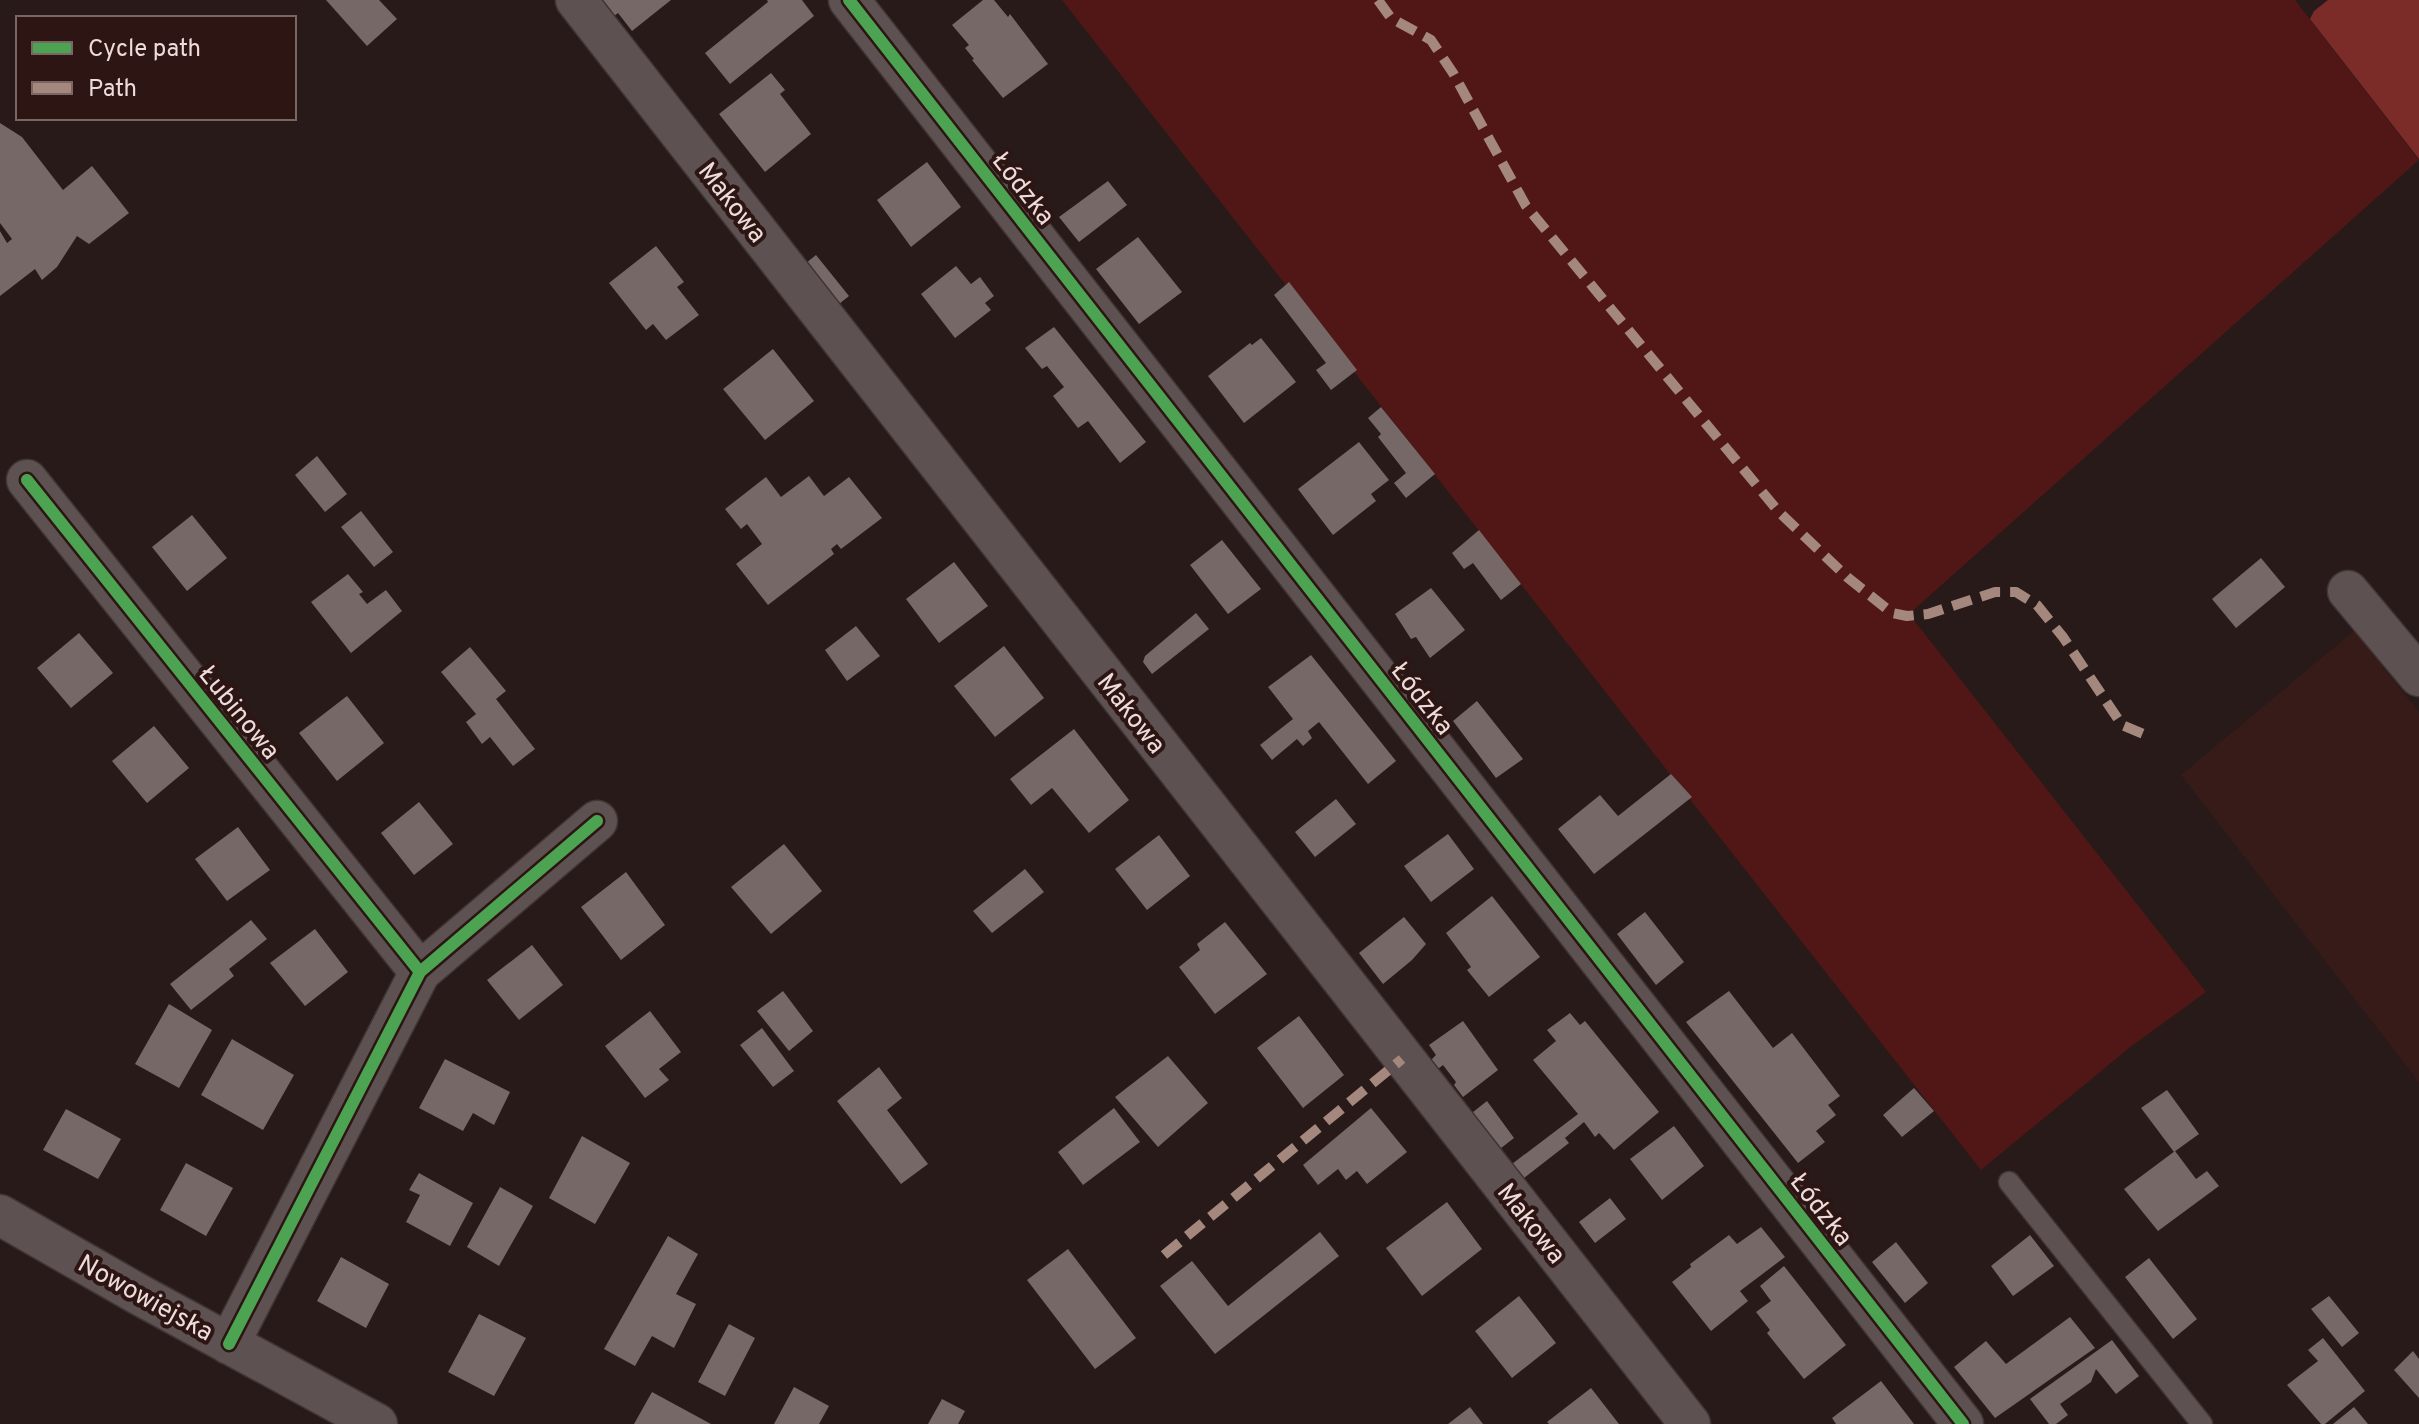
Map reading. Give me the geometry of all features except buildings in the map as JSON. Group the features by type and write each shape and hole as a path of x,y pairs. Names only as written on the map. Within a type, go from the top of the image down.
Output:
{"street":[{"name":"Makowa","path":"576,0 1690,1424"},
{"name":"Łódzka","path":"849,0 1963,1424"},
{"name":"Łubinowa","path":"27,480 420,972"},
{"path":"2348,591 2419,676"},
{"path":"229,1344 420,972 597,821"},
{"name":"Nowowiejska","path":"0,1215 377,1424"}],"lane":[{"path":"2009,1182 2202,1424"}],"shaded area":[{"path":"1062,0 2295,0 2419,160 1909,614 2206,992 2129,1048 1981,1170"},
{"path":"2328,0 2419,0 2419,159 2310,19 2314,11"},
{"path":"2354,631 2419,712 2419,1082 2181,775"}],"marked path":[{"path":"1378,0 1391,18 1431,40 1453,73 1526,206 1778,511 1847,577 1892,613 1907,616 1928,614 1995,592 2016,592 2037,605 2063,637 2122,725 2146,735"},
{"path":"1164,1255 1402,1059"}],"cycle path":[{"path":"849,0 1963,1424"},
{"path":"27,480 420,972"},
{"path":"229,1344 420,972 597,821"}]}
